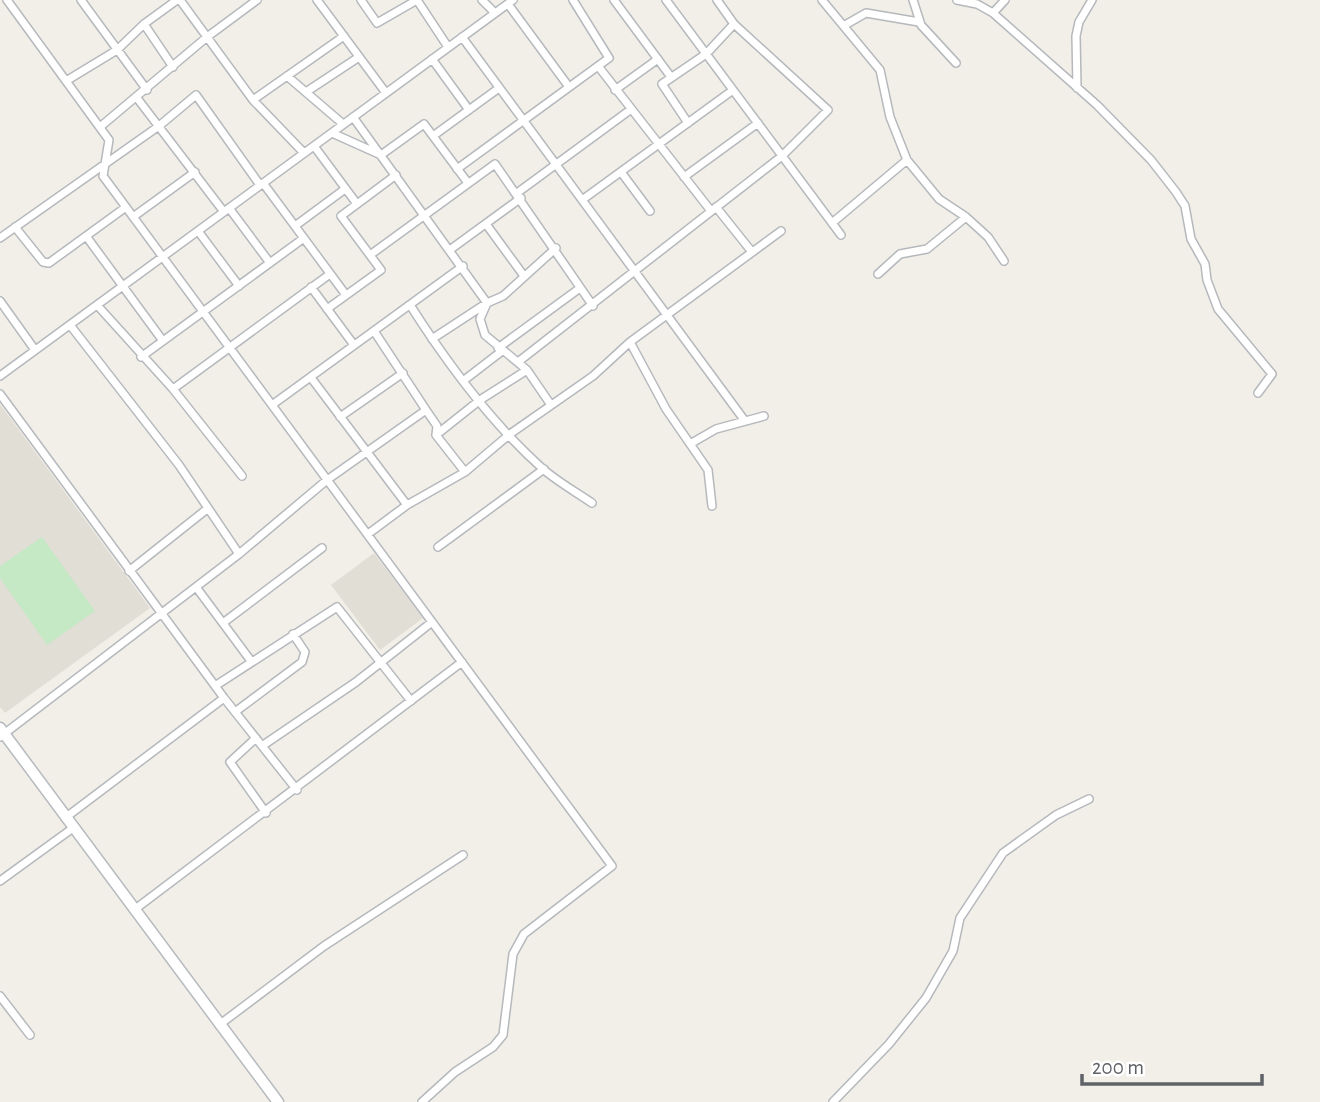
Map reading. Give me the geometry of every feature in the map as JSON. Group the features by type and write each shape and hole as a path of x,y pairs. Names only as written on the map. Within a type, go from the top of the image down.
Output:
{"main road":[{"path":"1,733 278,1102"}],"street":[{"path":"0,3 6,0 109,140 103,176 612,866 524,934 513,954 503,1035 493,1047 455,1072 422,1102"},
{"path":"82,0 147,90"},
{"path":"66,81 117,50 144,24 178,0 253,100 304,153"},
{"path":"100,127 207,37 257,0"},
{"path":"317,0 386,93"},
{"path":"360,0 377,23 417,0 448,47"},
{"path":"482,0 495,13"},
{"path":"457,169 609,58 573,0"},
{"path":"614,0 671,77"},
{"path":"666,0 841,235"},
{"path":"517,362 593,306 782,156 828,110 734,24 717,0"},
{"path":"822,0 880,70 890,117 907,160 939,199 966,217 988,237 1004,261"},
{"path":"913,0 919,22 956,63"},
{"path":"957,0 977,4 993,13 1077,88 1151,160 1185,206 1191,239 1205,264 1212,298 1230,327 1272,374 1258,393"},
{"path":"993,13 1005,0"},
{"path":"1077,88 1076,36 1079,22 1092,0"},
{"path":"0,376 510,2 569,87"},
{"path":"845,25 866,13 919,22"},
{"path":"144,24 173,67"},
{"path":"688,123 662,84 706,54 734,24"},
{"path":"253,100 344,36"},
{"path":"462,37 745,421"},
{"path":"306,92 359,57"},
{"path":"432,59 469,110"},
{"path":"615,90 658,59"},
{"path":"598,66 684,177 752,252"},
{"path":"287,76 343,124"},
{"path":"433,136 499,88"},
{"path":"582,200 733,90"},
{"path":"0,238 105,161 159,126 196,95 346,295"},
{"path":"137,98 270,263"},
{"path":"451,249 486,224 556,164 631,110"},
{"path":"354,117 451,249 487,303"},
{"path":"684,177 758,123"},
{"path":"382,155 424,124 468,183"},
{"path":"332,133 382,155"},
{"path":"314,146 357,204"},
{"path":"832,223 907,160"},
{"path":"370,255 495,164 556,248 593,306"},
{"path":"133,217 195,172"},
{"path":"621,172 650,211"},
{"path":"327,309 381,270 341,216 396,175"},
{"path":"295,226 345,189"},
{"path":"15,227 46,263 126,207"},
{"path":"878,274 900,254 927,249 966,217"},
{"path":"486,224 524,276"},
{"path":"198,231 239,286"},
{"path":"368,534 407,505 465,472 510,434 593,376 630,342 781,231"},
{"path":"86,236 163,341"},
{"path":"141,357 304,238"},
{"path":"432,339 487,303 503,296 556,248"},
{"path":"272,405 312,379 463,266"},
{"path":"173,389 330,274"},
{"path":"312,287 354,345"},
{"path":"463,381 580,288"},
{"path":"0,302 36,350"},
{"path":"487,303 480,319 485,335 527,370 551,405"},
{"path":"97,304 141,357 173,389 242,476"},
{"path":"410,304 463,381 510,434 544,469 592,503"},
{"path":"70,325 151,427 239,554"},
{"path":"374,331 437,426 436,435 465,472"},
{"path":"630,342 662,402 708,470 712,506"},
{"path":"436,435 527,370"},
{"path":"340,417 403,373"},
{"path":"312,379 407,505"},
{"path":"0,394 160,613 296,790"},
{"path":"1,733 239,554 327,480 426,410"},
{"path":"690,443 716,429 764,416"},
{"path":"438,547 544,469"},
{"path":"130,571 207,509"},
{"path":"223,623 322,548"},
{"path":"195,587 251,661"},
{"path":"215,686 337,607 411,701"},
{"path":"262,746 381,662 432,622"},
{"path":"235,712 302,662 305,652 293,634"},
{"path":"134,910 266,813 462,662"},
{"path":"65,818 224,698"},
{"path":"256,738 230,762 266,813"},
{"path":"833,1102 889,1044 926,998 953,951 960,918 1003,853 1056,815 1089,799"},
{"path":"0,881 73,828"},
{"path":"219,1025 324,946 463,855"},
{"path":"0,996 30,1035"}],"shaded area":[{"path":"0,404 150,608 5,713 0,707"},
{"path":"374,553 423,618 380,650 331,585"}],"green space":[{"path":"42,537 95,611 47,645 0,578 0,566"}]}
